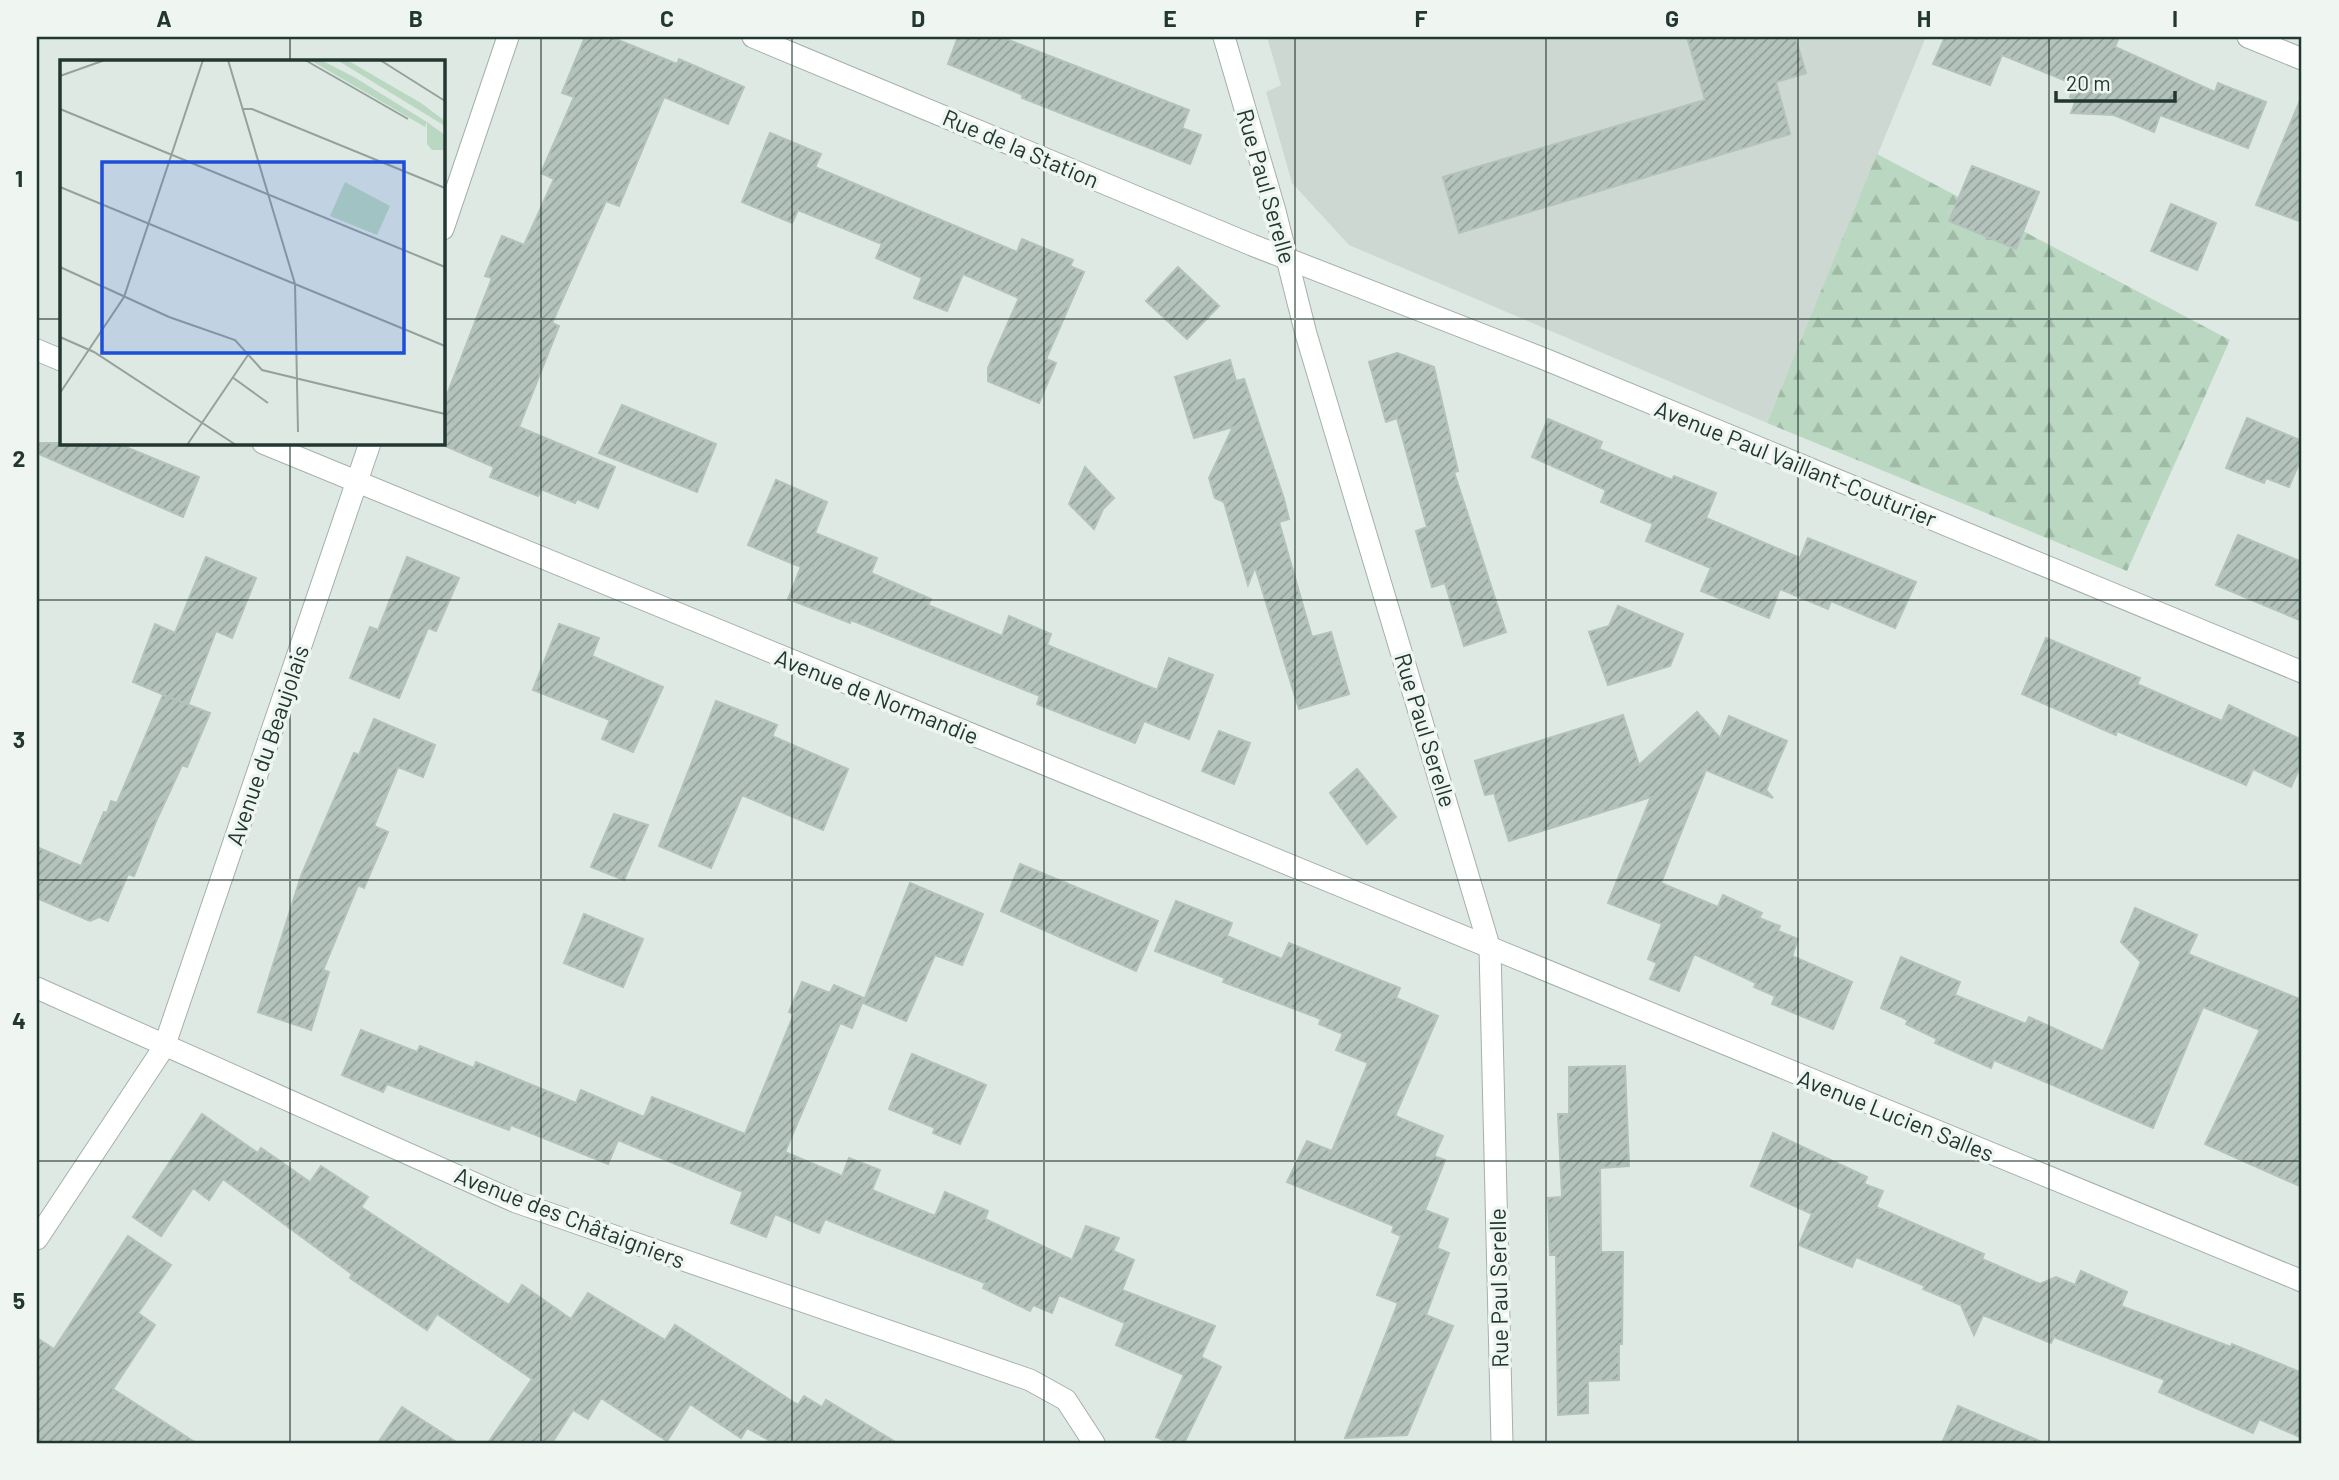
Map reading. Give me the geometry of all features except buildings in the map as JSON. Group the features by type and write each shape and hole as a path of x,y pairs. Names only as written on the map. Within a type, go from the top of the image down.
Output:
{"street":[{"path":"444,226 508,37"},
{"name":"Rue de la Station","path":"753,37 1288,259"},
{"name":"Rue Paul Serelle","path":"1224,37 1288,259 1306,334 1490,948 1502,1443"},
{"path":"2248,37 2302,59"},
{"name":"Avenue Paul Vaillant-Couturier","path":"1288,259 1542,358 2302,672"},
{"path":"37,349 60,360"},
{"name":"Avenue de Normandie","path":"265,444 1490,948"},
{"name":"Avenue du Beaujolais","path":"37,1239 164,1047 370,444"},
{"name":"Avenue Lucien Salles","path":"1490,948 2302,1281"},
{"name":"Avenue des Châtaigniers","path":"37,988 516,1202 1030,1380 1066,1400 1094,1443"}],"shaded area":[{"path":"1267,37 1926,37 1767,423 1349,245 1292,183 1266,92 1281,85"}],"green space":[{"path":"1877,154 2230,340 2127,571 1767,423"}]}
